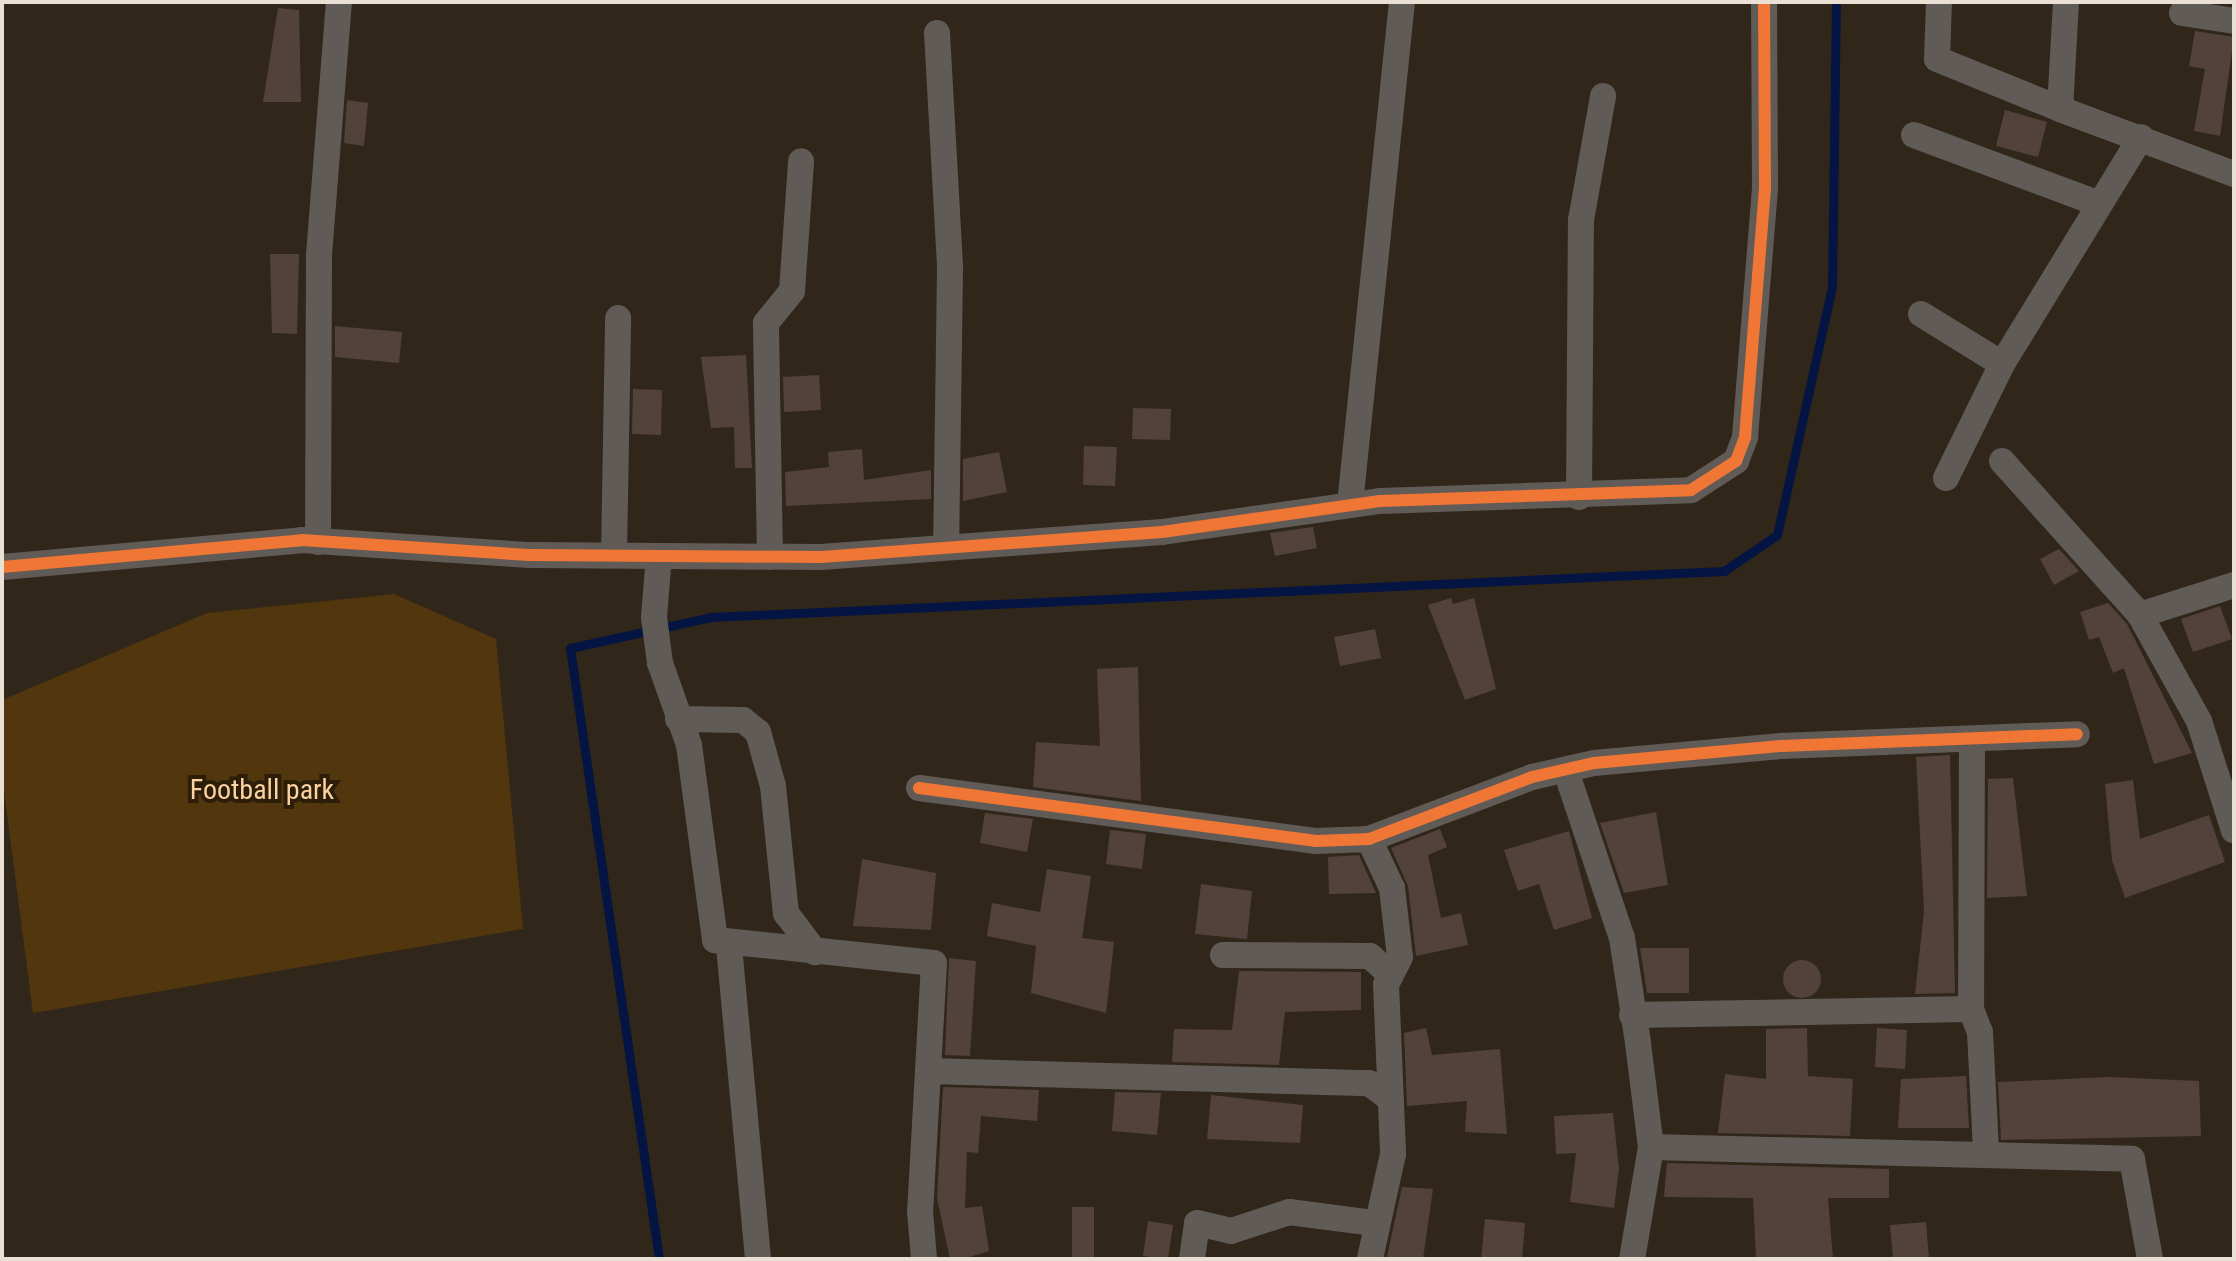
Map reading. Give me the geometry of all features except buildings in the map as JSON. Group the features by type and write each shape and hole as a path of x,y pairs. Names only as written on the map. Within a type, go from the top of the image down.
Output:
{"street":[{"path":"318,542 319,255 339,2"},
{"path":"1350,504 1402,2"},
{"path":"2,567 318,542 614,555 770,557 1162,532 1350,504 1691,490 1736,461 1745,437 1765,201 1764,2"},
{"path":"1939,2 1937,59 2234,174"},
{"path":"2060,109 2066,2"},
{"path":"2182,13 2234,21"},
{"path":"937,33 950,269 946,547"},
{"path":"1579,497 1581,220 1603,96"},
{"path":"1914,135 2100,204"},
{"path":"1946,478 2002,364 2141,137"},
{"path":"770,557 766,323 792,291 801,161"},
{"path":"1921,314 2002,364"},
{"path":"614,555 618,318"},
{"path":"2002,461 2140,615 2199,721 2234,831"},
{"path":"659,556 654,617 660,663 698,793 710,922 715,940 729,946 934,963 924,1259"},
{"path":"2140,615 2234,585"},
{"path":"678,719 743,720 758,732 773,786 786,913 815,952"},
{"path":"919,788 1316,841 1369,839 1532,777 1566,771 1782,746 2077,734"},
{"path":"1972,740 1971,1009 1980,1032 1986,1152"},
{"path":"1566,771 1622,938 1651,1147 1632,1259"},
{"path":"1369,839 1384,861 1400,930 1400,957 1391,975 1393,1154 1374,1223 1370,1259"},
{"path":"729,946 758,1259"},
{"path":"1223,955 1370,956 1391,975"},
{"path":"1632,1015 1971,1009"},
{"path":"928,1071 1369,1083 1390,1099"},
{"path":"1651,1147 1986,1152 2132,1159 2150,1259"},
{"path":"1192,1259 1197,1223 1231,1231 1289,1212 1374,1223"}],"green space":[{"name":"Football park","path":"394,594 496,639 523,929 33,1013 2,776 2,700 207,613"}],"waterway":[{"path":"659,1259 570,648 711,617 1724,571 1777,535 1832,287 1836,2"}],"cycle path":[{"path":"2,567 302,540 530,555 821,557 1162,532 1380,501 1691,490 1736,461 1745,437 1765,187 1764,2"},
{"path":"919,788 1316,841 1369,839 1532,777 1594,763 1782,746 2077,734"}]}
